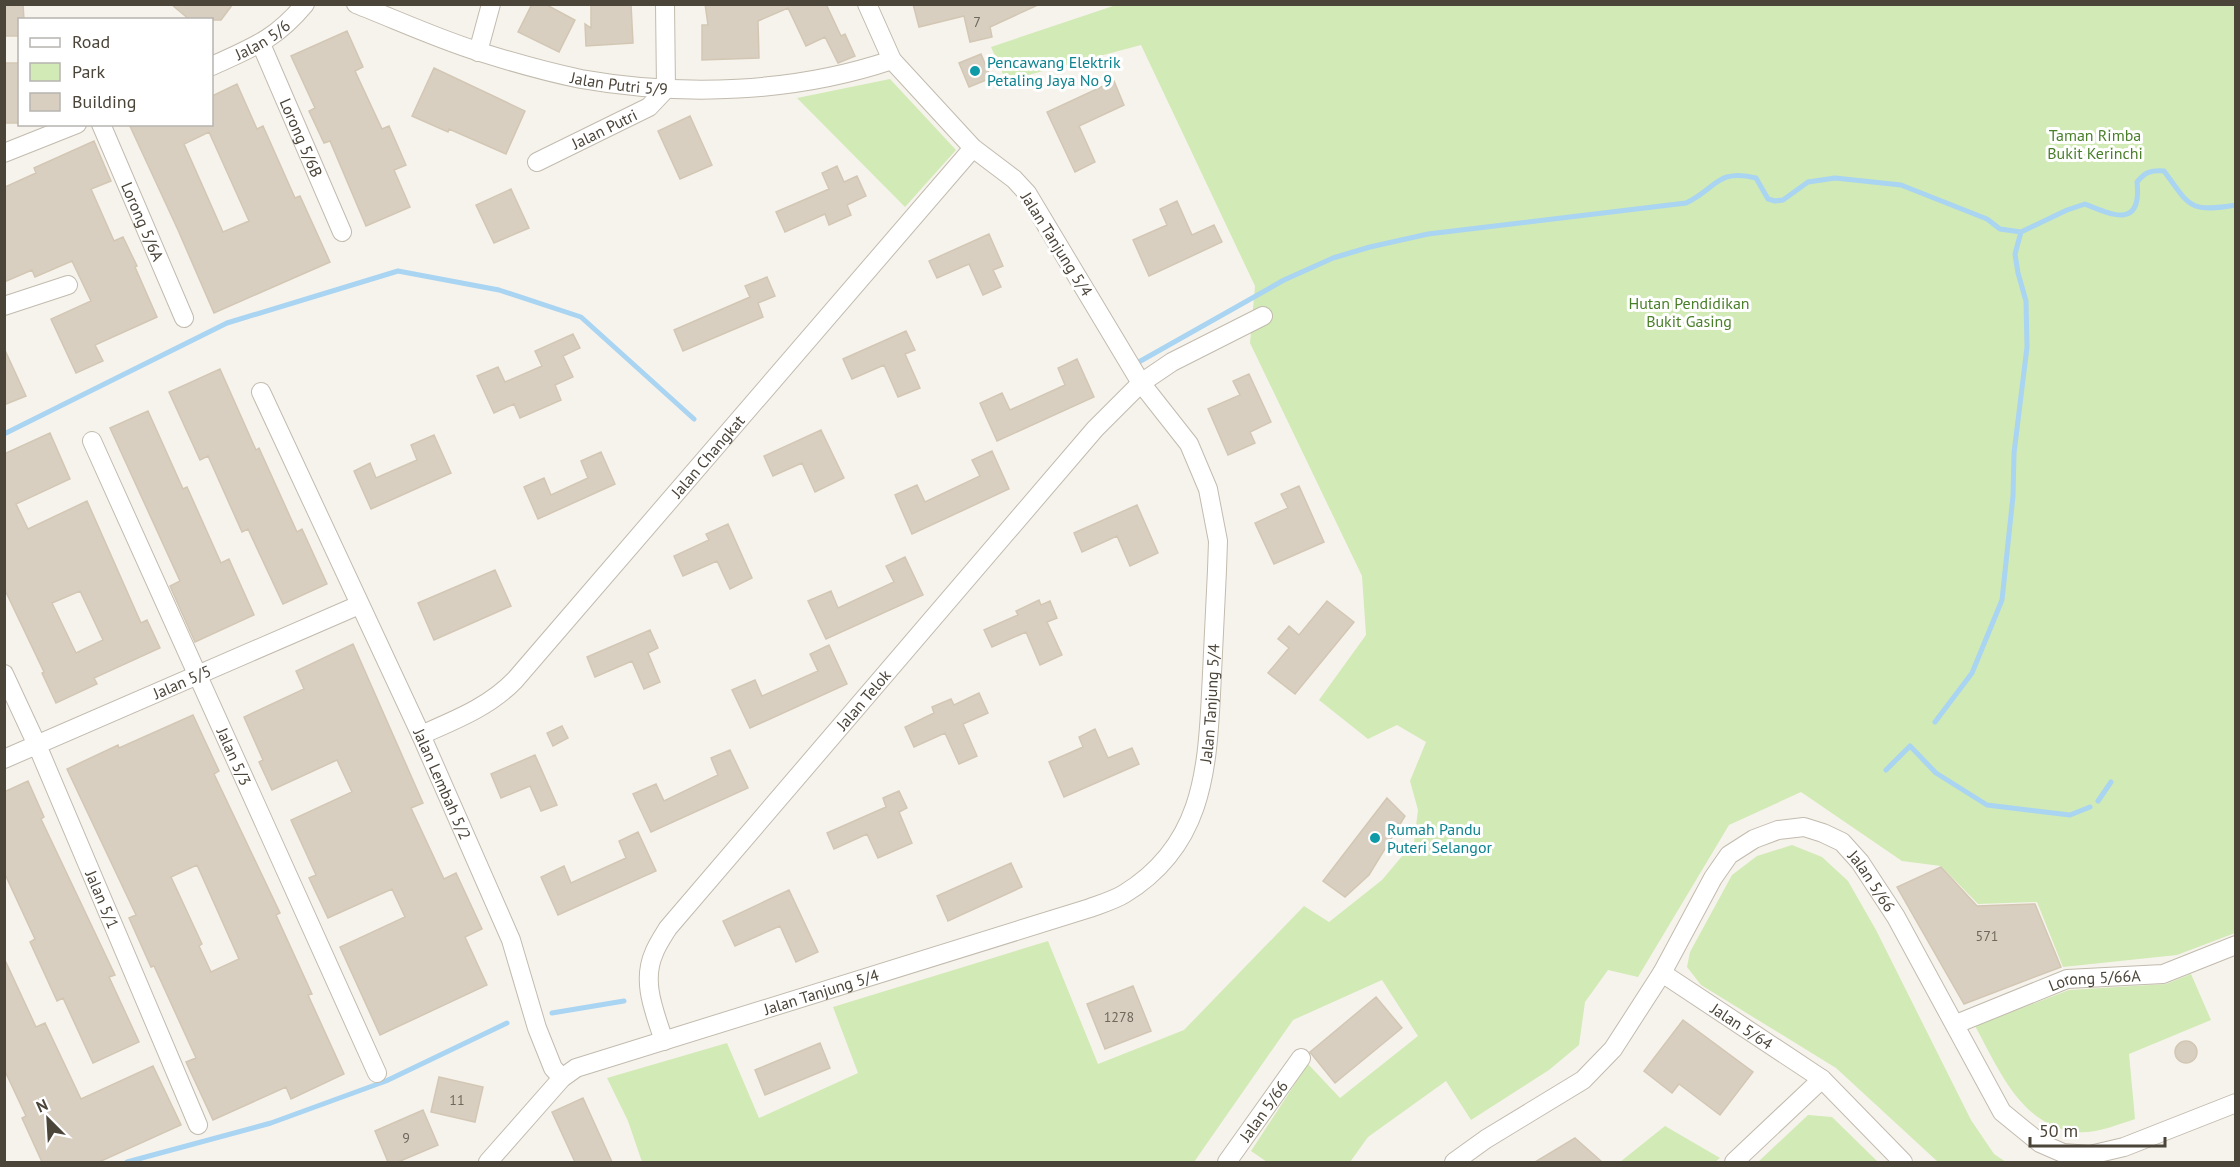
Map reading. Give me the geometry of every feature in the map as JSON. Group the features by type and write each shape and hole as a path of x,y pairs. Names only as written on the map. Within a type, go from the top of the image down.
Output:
{"street":[{"name":"Jalan 5/6","path":"213,66 261,44 278,33 305,4"},
{"name":"Jalan Putri 5/9","path":"356,4 478,52 581,79 666,89 751,88 863,70 892,60"},
{"path":"478,52 491,4"},
{"path":"665,4 666,89"},
{"name":"Jalan Tanjung 5/4","path":"562,1078 576,1068 1090,908 1123,895 1154,871 1179,841 1190,823 1196,806 1208,748 1218,541 1208,489 1189,444 1141,383 1027,193 1014,179 973,148 892,60 867,4"},
{"name":"Lorong 5/6B","path":"261,44 342,232"},
{"name":"Jalan Putri","path":"537,162 649,107 666,89"},
{"path":"4,153 72,126"},
{"name":"Lorong 5/6A","path":"102,126 184,318"},
{"name":"Jalan Changkat","path":"421,735 482,707 501,695 973,148"},
{"path":"4,306 68,285"},
{"name":"Jalan Telok","path":"664,1041 648,989 653,954 668,928 1095,429 1141,383 1180,358 1263,316"},
{"name":"Jalan Lembah 5/2","path":"261,392 421,735 511,940 537,1028 554,1068 562,1078"},
{"name":"Jalan 5/3","path":"92,441 377,1073"},
{"name":"Jalan 5/5","path":"4,759 359,604"},
{"name":"Jalan 5/1","path":"4,674 37,745 198,1125"},
{"name":"Jalan 5/66","path":"1454,1162 1486,1138 1583,1080 1613,1049 1662,973 1713,878 1729,855 1762,836 1778,830 1804,827 1842,842 1860,862 1896,917 2002,1112 2040,1143 2063,1153 2090,1155 2124,1147 2235,1103"},
{"name":"Lorong 5/66A","path":"1956,1024 2067,979 2163,974 2235,945"},
{"name":"Jalan 5/64","path":"1662,973 1822,1079 1903,1162"},
{"name":"Jalan 5/66","path":"1227,1162 1301,1058"},
{"path":"488,1162 562,1078"},
{"path":"1734,1162 1822,1079"}],"green space":[{"path":"1119,4 2235,5 2235,933 2177,955 2063,967 2037,902 1978,904 1941,866 1902,861 1801,792 1729,825 1638,977 1608,970 1585,1002 1579,1045 1549,1070 1471,1120 1446,1081 1368,1137 1350,1162 1267,1162 1251,1151 1308,1064 1340,1098 1418,1036 1382,980 1293,1020 1194,1162 642,1162 628,1121 607,1078 727,1043 759,1118 858,1073 833,1007 1048,941 1098,1064 1184,1030 1304,906 1329,922 1382,880 1414,842 1418,810 1410,781 1426,742 1397,725 1368,739 1319,700 1366,635 1362,576 1250,343 1255,286 1141,45 1006,81 991,47"},
{"path":"890,79 956,150 905,207 797,98"},
{"path":"1792,845 1822,857 1848,881 1876,930 1971,1120 1994,1154 2006,1162 1938,1162 1836,1068 1701,985 1687,967 1690,952 1732,875 1757,856"},
{"path":"2191,974 2211,1020 2129,1054 2135,1119 2098,1130 2076,1132 2040,1119 2026,1107 2003,1077 1975,1026 2069,990 2166,984"},
{"path":"1808,1115 1832,1117 1878,1162 1758,1162"},
{"path":"1665,1126 1720,1158 1715,1162 1620,1162"}],"building":[{"path":"4,4 23,4 24,18 18,18 18,36 4,36"},
{"path":"171,4 233,4 221,20 188,18"},
{"path":"532,4 545,4 575,20 559,52 518,32"},
{"path":"591,4 631,4 633,43 586,46 585,24 591,28"},
{"path":"705,4 826,4 841,36 845,34 855,56 838,63 825,37 806,46 788,8 758,21 759,58 702,60 702,25 708,25"},
{"path":"913,4 1040,4 990,27 992,37 970,42 964,16 919,27"},
{"path":"347,31 363,67 355,71 382,129 389,126 406,165 394,170 410,207 366,226 330,141 324,143 309,111 315,108 291,56"},
{"name":"Pencawang Elektrik Petaling Jaya No 9","path":"981,54 991,78 969,87 959,63"},
{"path":"4,63 18,63 18,123 4,123"},
{"path":"434,68 525,111 506,154 449,129 448,132 412,116"},
{"path":"1114,81 1124,105 1079,126 1095,162 1075,172 1047,112"},
{"path":"237,84 257,129 263,126 295,198 300,196 330,262 214,313 130,126 213,126 213,96","holes":["209,132 249,221 223,232 184,144"]},
{"path":"690,116 712,165 680,179 658,131"},
{"path":"94,141 111,181 91,189 114,241 123,237 157,317 95,345 103,361 76,373 51,319 91,301 72,261 35,277 32,270 4,282 5,187 36,173 34,168"},
{"path":"837,166 844,182 857,176 866,196 847,205 851,215 829,225 825,214 785,232 776,212 829,189 822,173"},
{"path":"511,189 529,228 494,243 476,205"},
{"path":"1177,201 1192,235 1214,225 1222,242 1149,276 1133,240 1167,225 1160,209"},
{"path":"989,234 1003,266 993,270 1001,287 983,295 969,264 937,278 929,261"},
{"path":"767,277 775,296 758,303 763,317 683,351 674,330 750,297 745,286"},
{"path":"906,331 915,350 905,354 920,388 898,397 884,365 852,379 843,359"},
{"path":"573,334 580,348 563,356 573,377 555,385 561,400 520,418 514,404 494,413 477,376 498,367 505,382 542,366 535,351"},
{"path":"4,348 26,396 4,405"},
{"path":"1077,359 1094,397 997,441 980,403 1002,393 1010,410 1065,385 1058,368"},
{"path":"220,369 256,450 259,448 297,532 302,529 327,584 283,604 248,529 242,532 208,456 200,460 169,392"},
{"path":"1249,374 1271,422 1250,432 1255,443 1228,455 1208,409 1240,395 1233,381"},
{"path":"148,411 183,489 187,487 221,563 229,559 254,615 195,642 170,586 180,581 110,428"},
{"path":"821,430 844,478 815,492 802,463 773,476 764,456"},
{"path":"50,433 70,479 16,504 28,529 87,501 141,623 147,620 160,648 94,678 97,684 56,703 42,673 44,672 4,588 4,454","holes":["80,591 103,640 76,653 52,603"]},
{"path":"434,435 451,473 371,509 354,471 370,463 376,478 417,460 411,445"},
{"path":"992,451 1009,489 912,534 895,495 917,485 925,502 980,476 972,460"},
{"path":"601,452 615,484 538,519 524,487 544,478 551,495 588,478 581,461"},
{"path":"1299,486 1324,542 1274,564 1255,523 1288,508 1281,494"},
{"path":"1137,505 1158,553 1130,566 1117,536 1082,552 1074,533"},
{"path":"728,524 752,578 730,589 717,561 683,576 674,556 709,540 706,534"},
{"path":"905,557 923,595 826,639 808,601 831,591 838,608 894,582 886,566"},
{"path":"495,570 511,606 434,640 418,603"},
{"path":"1039,600 1041,605 1050,601 1057,618 1047,622 1062,655 1040,665 1026,632 992,647 984,630 1018,615 1016,611"},
{"path":"1327,601 1354,622 1295,694 1268,673 1289,648 1278,639 1289,626 1299,635"},
{"path":"650,630 658,648 648,653 660,682 644,689 632,661 595,677 587,657"},
{"path":"353,644 423,803 411,808 444,879 456,873 482,929 465,937 487,985 380,1035 340,947 405,917 392,889 328,918 309,878 316,875 291,820 352,792 337,760 272,790 259,762 263,760 244,717 304,689 296,671"},
{"path":"829,645 847,684 750,728 732,690 755,680 762,696 818,671 810,654"},
{"path":"979,693 988,713 963,724 977,756 959,764 945,733 914,747 905,727 934,713 932,707 951,699 954,705"},
{"path":"193,715 219,771 214,774 280,913 276,915 312,994 308,995 344,1074 291,1099 286,1087 213,1120 186,1062 196,1058 154,966 151,967 129,918 136,915 67,769 118,745 119,748","holes":["197,865 239,959 211,972 199,946 202,944 171,877"]},
{"path":"562,726 568,738 553,746 547,733"},
{"path":"1095,729 1108,758 1132,748 1139,764 1064,797 1049,762 1083,747 1079,737"},
{"path":"730,750 748,788 651,832 633,794 656,784 664,801 718,775 711,758"},
{"path":"535,755 557,805 541,811 530,786 501,798 491,774"},
{"path":"28,781 44,817 41,819 115,975 109,977 139,1042 93,1063 63,998 57,1001 30,942 35,939 4,872 4,792"},
{"path":"899,791 907,808 899,812 912,843 878,858 867,834 834,849 827,833 886,807 883,798"},
{"name":"Rumah Pandu Puteri Selangor","path":"1387,798 1405,816 1369,875 1345,897 1323,881"},
{"path":"638,832 656,871 558,915 541,877 564,866 571,883 626,858 619,841"},
{"path":"1011,863 1022,887 948,921 937,896"},
{"path":"1941,867 1977,906 2035,904 2061,967 1964,1004 1897,887"},
{"path":"789,890 818,952 796,962 780,926 735,946 723,921"},
{"path":"4,958 36,1027 45,1023 81,1099 153,1066 181,1125 99,1162 42,1162 22,1118 26,1116 4,1069"},
{"path":"1133,986 1151,1031 1105,1049 1087,1004"},
{"path":"1376,997 1402,1028 1335,1083 1310,1052"},
{"path":"1683,1020 1753,1072 1720,1115 1679,1084 1672,1093 1644,1071"},
{"path":"2186,1041 2194,1044 2197,1052 2194,1060 2186,1063 2178,1060 2175,1052 2178,1044"},
{"path":"820,1043 830,1068 765,1095 755,1070"},
{"path":"439,1077 483,1087 475,1122 431,1112"},
{"path":"583,1098 612,1162 575,1162 552,1112"},
{"path":"423,1110 438,1145 398,1162 388,1162 375,1131"},
{"path":"1575,1138 1602,1162 1535,1162"}],"waterway":[{"path":"1137,363 1284,280 1333,258 1428,234 1686,203 1718,182 1733,176 1756,178 1768,199 1775,201 1783,200 1808,182 1835,178 1901,185 1987,219 2000,229 2021,232 2085,204 2106,212 2124,215 2135,207 2137,182 2149,172 2155,171 2164,171 2179,192 2199,207 2236,205"},
{"path":"1935,722 1972,673 2002,600 2013,496 2014,453 2027,347 2026,301 2015,254 2021,232"},
{"path":"4,434 227,323 398,271 499,290 581,317 694,419"},
{"path":"1886,770 1910,746 1936,773 1987,805 2070,815 2090,807"},
{"path":"2098,801 2111,782"},
{"path":"552,1013 624,1001"},
{"path":"127,1162 271,1123 386,1081 507,1023"}],"place":[{"name":"Pencawang Elektrik Petaling Jaya No 9","path":"975,71"},
{"name":"Rumah Pandu Puteri Selangor","path":"1375,838"}],"park label":[{"name":"Taman Rimba Bukit Kerinchi","path":"2095,144"},
{"name":"Hutan Pendidikan Bukit Gasing","path":"1689,312"}]}
